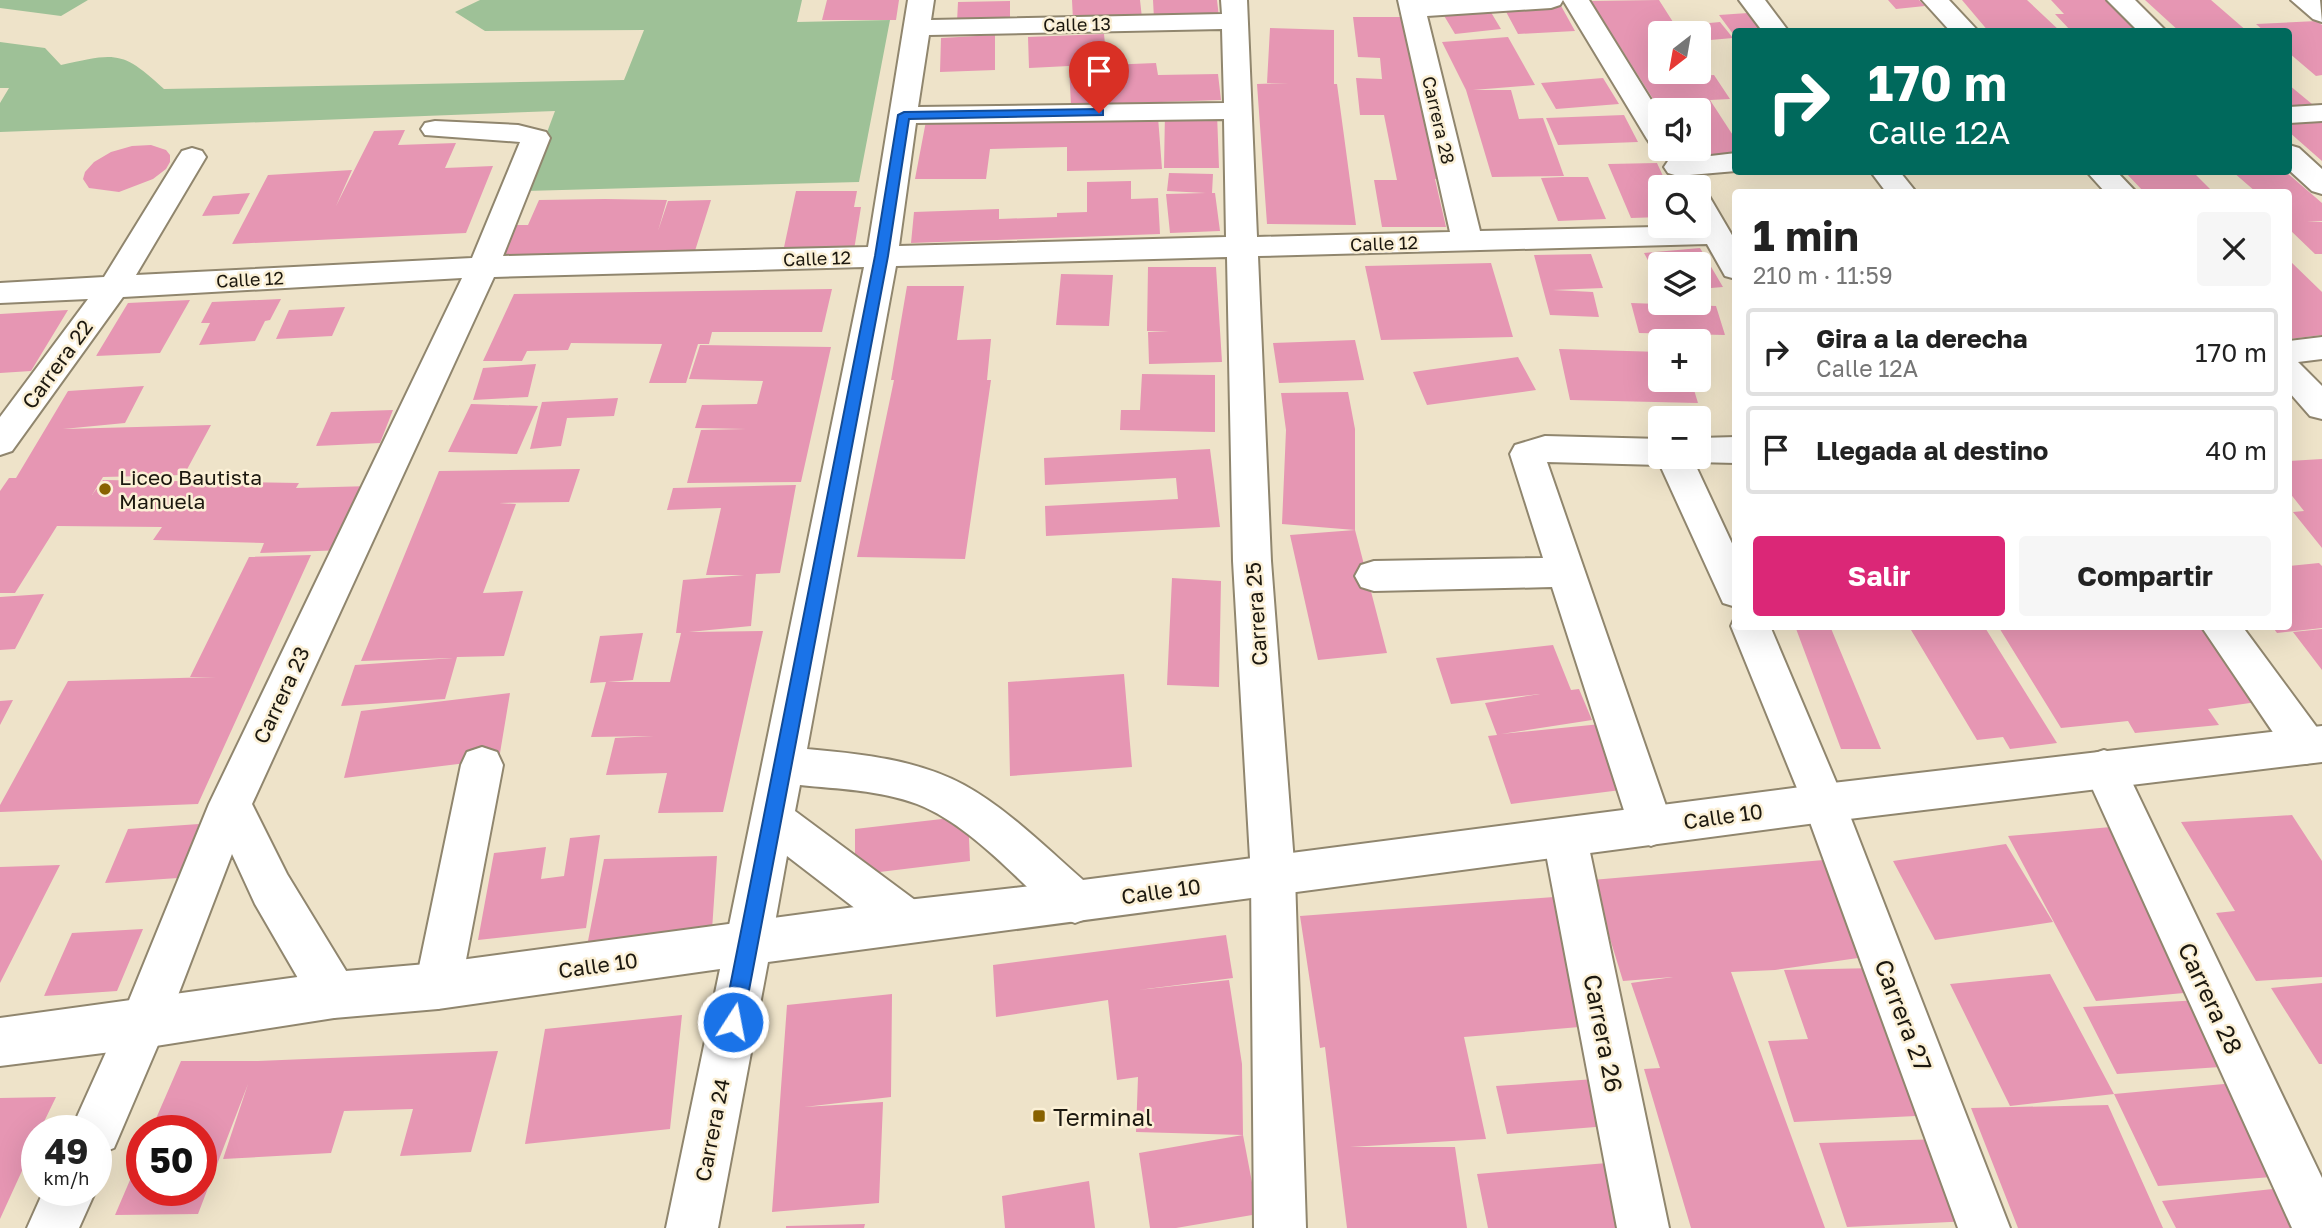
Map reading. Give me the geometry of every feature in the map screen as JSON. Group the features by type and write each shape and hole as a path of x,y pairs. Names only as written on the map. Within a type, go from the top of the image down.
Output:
{"street":[{"path":"1412,5 1551,0"},
{"path":"1576,0 1648,118"},
{"path":"1752,0 1773,28"},
{"path":"1935,0 1962,28"},
{"path":"2120,0 2150,28"},
{"path":"2304,0 2322,14"},
{"name":"Carrera 28","path":"1412,5 1467,240"},
{"name":"Calle 13","path":"919,14 1235,10"},
{"name":"Carrera 25","path":"1235,10 1252,561 1273,876 1280,1228"},
{"name":"Carrera 24","path":"692,1228 774,820 882,256 919,14"},
{"path":"904,115 1239,111"},
{"path":"2292,116 2322,113"},
{"name":"Carrera 23","path":"103,1115 143,1024 230,804 483,267 536,138 518,133 435,129"},
{"name":"Carrera 22","path":"0,442 114,286 192,157"},
{"path":"2292,157 2322,185"},
{"path":"1678,168 1732,162"},
{"path":"1888,175 1899,189"},
{"path":"2104,175 2118,189"},
{"path":"1711,222 1732,261"},
{"name":"Calle 12","path":"0,293 483,267 1718,234"},
{"path":"2292,352 2322,348"},
{"path":"2292,374 2322,407"},
{"path":"1648,452 1545,449 1527,454 1651,826"},
{"path":"1711,451 1732,450"},
{"path":"1680,469 1732,583"},
{"path":"1374,576 1566,572"},
{"name":"Carrera 27","path":"1752,630 1824,803 1984,1228"},
{"path":"2223,630 2314,745"},
{"name":"Calle 10","path":"0,1042 143,1024 334,995 438,986 906,921 1075,902 1824,803 2314,745"},
{"path":"783,764 894,778 933,791 965,809 1075,902"},
{"path":"438,986 482,765"},
{"name":"Carrera 28","path":"2104,768 2319,1228"},
{"path":"230,804 271,889 334,995"},
{"path":"774,820 906,921"},
{"name":"Carrera 26","path":"1565,838 1643,1228"},
{"path":"53,1228 63,1206"}],"green space":[{"path":"0,0 88,0 61,16 0,8"},
{"path":"480,0 802,0 797,22 890,20 859,182 525,191 555,111 0,132 0,103 9,88 0,88 0,42 45,48 61,65 94,58 117,58 138,67 164,89 624,80 644,30 485,31 455,12"}],"building":[{"path":"827,0 899,0 896,20 822,20"},
{"path":"1072,0 1140,0 1142,18 1073,20"},
{"path":"1153,0 1217,0 1219,17 1154,19"},
{"path":"1659,0 1672,21 1648,21 1648,84 1712,84 1714,75 1730,99 1652,98 1591,1"},
{"path":"1888,0 1919,0 1925,6 1896,9"},
{"path":"1962,0 2027,0 2057,28 1986,28"},
{"path":"2051,0 2112,0 2137,28 2068,28 2055,14 2064,14"},
{"path":"2145,0 2211,0 2243,28 2176,28"},
{"path":"1010,1 1010,21 957,22 958,2"},
{"path":"1560,4 1575,31 1518,34 1504,8"},
{"path":"1489,9 1501,29 1455,34 1443,14"},
{"path":"1748,13 1759,28 1732,28 1732,33 1719,15"},
{"path":"1353,17 1411,17 1449,179 1435,179 1446,227 1382,227 1374,180 1397,180 1384,115 1360,115 1356,78 1382,79 1380,58 1358,57"},
{"path":"2317,21 2322,25 2322,75 2316,76 2292,56 2292,28 2260,28 2256,24"},
{"path":"1720,22 1732,38 1712,40 1712,23"},
{"path":"1270,28 1334,30 1334,84 1337,84 1356,225 1267,224 1257,84 1289,83 1267,83"},
{"path":"1104,34 1107,65 1156,63 1158,75 1218,74 1221,100 1071,105 1069,66 1029,68 1028,37"},
{"path":"995,35 995,70 940,72 941,38"},
{"path":"1508,37 1535,85 1473,90 1511,90 1519,119 1543,118 1564,176 1492,177 1466,90 1442,42"},
{"path":"1603,78 1619,104 1556,109 1541,83"},
{"path":"2292,87 2312,104 2292,106"},
{"path":"1711,102 1732,134 1732,156 1711,158"},
{"path":"1165,112 1217,113 1219,168 1164,168"},
{"path":"1624,115 1638,142 1558,145 1546,118"},
{"path":"1158,117 1162,169 1067,171 1067,147 990,149 986,179 915,179 926,121"},
{"path":"2322,122 2322,161 2292,135 2292,124"},
{"path":"405,130 398,145 456,143 445,168 493,166 466,233 232,244 268,175 352,170 336,206 374,131"},
{"path":"151,145 166,150 170,155 166,169 153,179 119,192 89,188 83,179 85,172 94,162 111,152 132,146"},
{"path":"1657,163 1662,175 1648,175 1648,217 1631,218 1608,164"},
{"path":"1169,173 1213,174 1212,193 1215,193 1220,231 1170,233 1166,194 1206,193 1167,191"},
{"path":"2128,175 2196,175 2210,189 2141,189"},
{"path":"2236,175 2289,175 2322,203 2322,221 2307,222 2322,222 2322,254 2315,254 2292,232 2292,189 2253,189"},
{"path":"1588,177 1606,219 1558,221 1541,178"},
{"path":"1131,181 1131,199 1158,198 1160,234 911,243 914,212 999,209 999,219 1057,217 1057,213 1087,212 1087,182"},
{"path":"796,191 857,191 854,207 861,207 854,250 783,252"},
{"path":"250,193 239,214 202,216 213,196"},
{"path":"539,200 667,200 658,231 668,201 711,200 694,254 500,259 513,225 528,225"},
{"path":"1700,248 1702,252 1655,252"},
{"path":"1591,254 1603,288 1553,290 1593,292 1599,317 1550,315 1534,255"},
{"path":"1491,263 1513,337 1381,340 1365,266"},
{"path":"2292,263 2322,292 2322,335 2292,339"},
{"path":"1148,267 1216,267 1222,362 1149,364 1148,332 1169,331 1147,331"},
{"path":"1711,267 1723,287 1711,288"},
{"path":"1061,274 1113,275 1109,326 1056,325"},
{"path":"907,286 964,286 957,340 991,339 987,380 991,380 965,559 857,557 894,380 891,380"},
{"path":"832,289 822,332 712,332 709,344 698,344 686,383 649,383 662,344 571,343 568,350 527,351 522,361 483,361 514,294"},
{"path":"281,299 255,341 199,345 210,323 201,323 212,302"},
{"path":"190,300 160,353 96,356 128,303"},
{"path":"1631,303 1648,304 1648,315 1711,315 1711,306 1716,306 1725,335 1711,335 1711,329 1648,329 1648,333 1639,333"},
{"path":"345,307 332,336 276,339 289,310"},
{"path":"68,310 31,371 0,373 0,314"},
{"path":"1355,340 1364,380 1279,383 1273,343"},
{"path":"700,345 831,347 801,482 687,483 701,430 746,429 695,428 702,405 757,404 763,381 689,379"},
{"path":"1559,349 1648,352 1648,392 1695,392 1698,403 1570,400"},
{"path":"1518,357 1536,390 1427,405 1413,372"},
{"path":"536,364 528,397 473,400 483,368"},
{"path":"1142,374 1215,375 1215,432 1120,430 1121,410 1140,410"},
{"path":"144,386 125,423 63,429 211,425 184,475 103,477 92,495 103,480 299,483 296,488 372,486 346,550 260,553 264,543 153,540 162,527 57,526 15,593 0,593 0,491 9,478 16,478 68,391"},
{"path":"1348,392 1355,429 1355,530 1282,524 1286,430 1281,393"},
{"path":"618,398 614,416 567,418 561,446 530,449 542,402"},
{"path":"471,404 538,406 517,454 448,452"},
{"path":"393,410 380,443 316,446 331,412"},
{"path":"1210,449 1220,527 1046,536 1045,506 1178,499 1176,478 1045,485 1044,458"},
{"path":"2322,459 2322,548 2293,512 2304,511 2292,496 2292,461"},
{"path":"580,469 569,502 499,503 516,504 483,593 523,591 504,656 457,657 445,699 341,706 355,665 453,658 361,661 439,471"},
{"path":"796,485 780,573 756,574 751,626 689,632 763,631 723,812 658,813 667,773 606,775 615,738 654,736 591,737 606,682 590,683 600,636 643,633 633,680 608,682 670,682 681,633 676,633 683,580 744,575 706,575 721,508 667,510 673,488"},
{"path":"1355,530 1387,653 1318,660 1290,535"},
{"path":"311,555 198,804 0,812 0,805 68,681 216,677 190,677 249,557"},
{"path":"2319,563 2322,566 2322,628 2277,633 2275,630 2292,630 2292,566"},
{"path":"1172,578 1221,581 1219,687 1167,685"},
{"path":"44,594 15,649 0,650 0,597"},
{"path":"2322,629 2322,670 2293,632"},
{"path":"1796,630 1832,630 1881,749 1841,749"},
{"path":"1911,630 1986,630 2057,743 2010,749 2003,737 1977,740"},
{"path":"2000,630 2213,630 2264,701 2208,709 2219,725 2135,733 2128,721 2061,728"},
{"path":"1553,645 1571,690 1579,689 1592,720 1501,734 1601,724 1621,790 1511,804 1488,736 1497,735 1485,703 1540,694 1451,704 1436,658"},
{"path":"1124,674 1132,767 1010,776 1008,682"},
{"path":"510,693 499,759 344,778 361,711"},
{"path":"13,700 0,725 0,701"},
{"path":"2292,815 2322,861 2322,977 2256,981 2216,913 2235,911 2181,822"},
{"path":"968,816 970,861 855,875 855,829"},
{"path":"199,824 178,878 105,883 128,829"},
{"path":"2111,827 2206,991 2096,1001 2008,836"},
{"path":"600,835 586,928 478,940 494,853 546,847 541,879 564,876 570,838"},
{"path":"2006,844 2053,922 1935,940 1893,861"},
{"path":"717,856 712,930 587,946 604,859"},
{"path":"1835,859 1872,956 1775,970 1731,972 1825,1228 1691,1228 1644,1069 1660,1068 1631,983 1673,977 1623,981 1592,880"},
{"path":"60,865 0,983 0,867"},
{"path":"1554,897 1591,1026 1464,1037 1486,1139 1350,1147 1455,1147 1467,1228 1347,1228 1325,1047 1320,1048 1300,916"},
{"path":"143,929 117,991 44,996 72,933"},
{"path":"1226,935 1233,978 1138,990 1229,980 1242,1064 1243,1135 1136,1132 1138,1077 1117,1080 1108,1000 996,1017 993,965"},
{"path":"1875,968 1936,1115 1794,1122 1768,1041 1808,1039 1784,970"},
{"path":"2050,974 2114,1094 2010,1106 1950,984"},
{"path":"2322,983 2322,1064 2319,1064 2271,988"},
{"path":"892,994 891,1097 804,1107 883,1102 879,1203 772,1212 787,1005"},
{"path":"2199,1000 2235,1066 2117,1074 2083,1007"},
{"path":"682,1015 670,1129 525,1144 545,1029"},
{"path":"498,1051 471,1152 400,1156 413,1109 344,1111 331,1153 223,1159 248,1084 217,1165 217,1115 158,1115 181,1061 258,1061"},
{"path":"1595,1079 1608,1126 1507,1134 1496,1086"},
{"path":"2235,1083 2284,1176 2158,1186 2114,1094"},
{"path":"56,1097 47,1115 21,1115 21,1173 0,1219 0,1098"},
{"path":"2108,1105 2163,1228 2018,1228 1971,1108"},
{"path":"1243,1135 1258,1214 1176,1228 1150,1228 1139,1153"},
{"path":"1940,1139 1971,1221 1847,1227 1819,1143"},
{"path":"1619,1162 1638,1228 1488,1228 1477,1174"},
{"path":"1089,1181 1095,1228 1005,1228 1002,1196"},
{"path":"2282,1188 2304,1228 2176,1228 2162,1201"},
{"path":"126,1189 126,1206 201,1206 198,1214 115,1215"},
{"path":"865,1224 864,1228 786,1228 786,1226"}],"place":[{"name":"Liceo Bautista Manuela","path":"105,489"},
{"name":"Terminal","path":"1039,1116"}],"route":[{"path":"733,1022 882,256 904,115 1099,113"}]}
